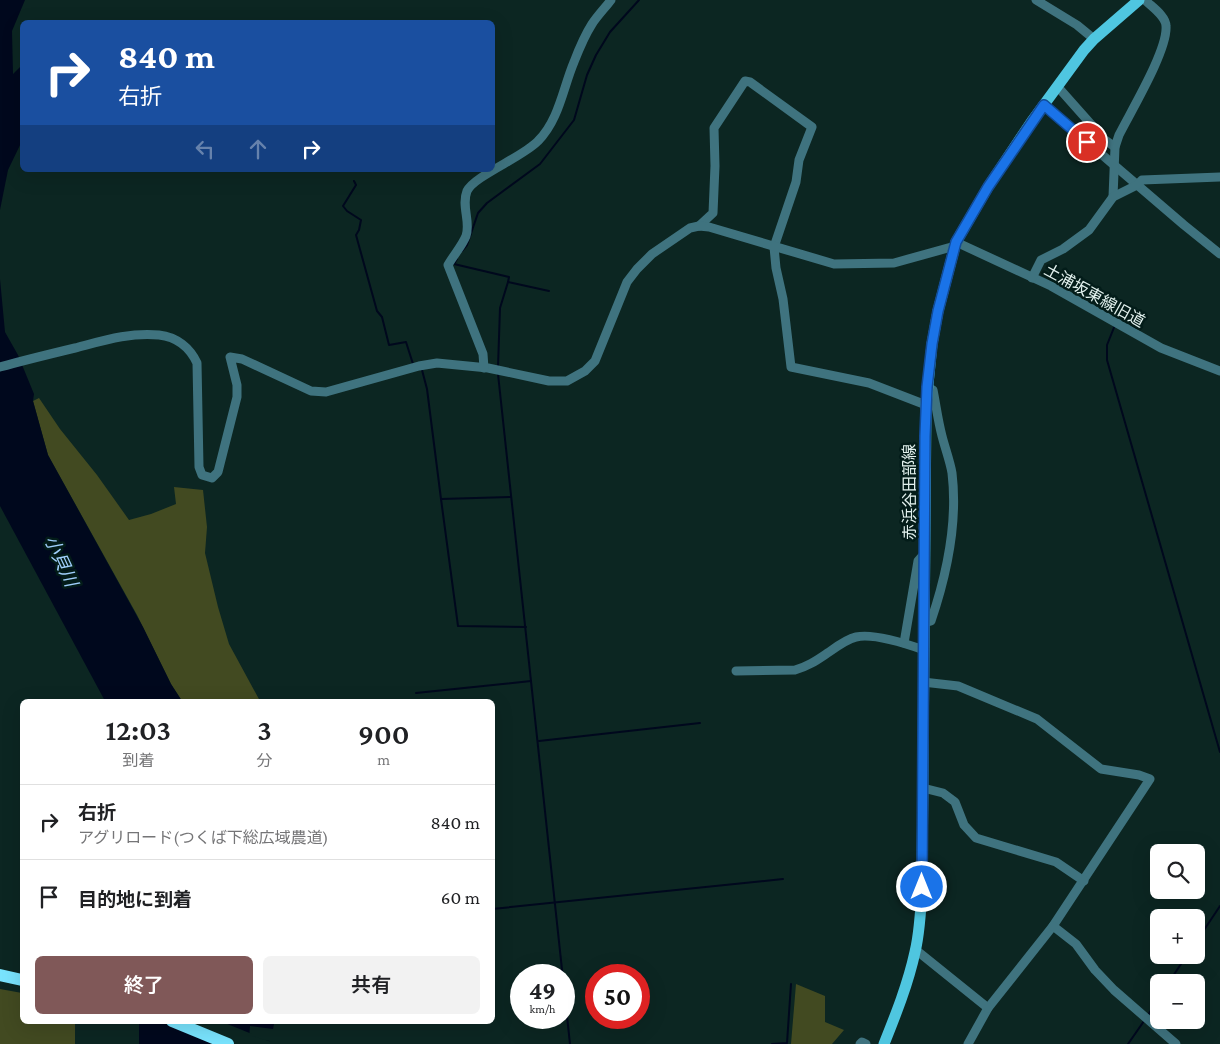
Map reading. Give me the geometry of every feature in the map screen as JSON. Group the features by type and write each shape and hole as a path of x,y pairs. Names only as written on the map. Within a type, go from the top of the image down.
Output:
{"highway":[{"path":"0,975 20,980"},
{"path":"179,1024 228,1044"}],"main road":[{"name":"赤浜谷田部線","path":"884,1044 902,999 916,950 922,887 926,405 932,344 938,311 956,244 988,187 1057,86 1094,39 1139,0"}],"street":[{"path":"495,170 538,142 549,127 557,111 574,62 592,24 611,0"},
{"path":"1036,0 1077,25 1094,39"},
{"path":"1113,197 1115,148 1119,135 1165,43 1167,25 1160,14 1145,0"},
{"path":"699,226 713,213 714,128 745,81 750,82 812,127 799,160 796,182 774,247 791,366 869,383 926,405"},
{"path":"1057,86 1105,140 1115,148"},
{"path":"1044,105 1220,254"},
{"path":"484,368 483,354 448,265 466,235 464,202 468,189 478,179 491,172"},
{"path":"1032,278 1042,260 1063,249 1089,230 1113,197 1137,185 1142,180 1220,178"},
{"path":"0,367 129,335 160,335 184,345 192,352 197,363 199,467 202,475 207,478 215,476 218,472 237,397 237,385 230,358 242,359 311,391 318,392 352,386 437,362 484,368 549,381 567,381 585,370 594,361 627,282 652,254 690,228 699,226 709,227 834,264 894,263 956,244"},
{"name":"土浦坂東線旧道","path":"956,244 1065,294 1161,348 1220,370"},
{"path":"924,624 931,621 939,597 952,530 953,506 952,472 933,390 927,387"},
{"path":"904,643 918,561 920,556 925,553"},
{"path":"736,670 795,670 803,668 815,663 829,651 855,637 869,637 904,643 924,650"},
{"path":"923,682 958,686 1037,719 1101,769 1139,775 1150,779 1053,926 988,1008 968,1044"},
{"path":"923,788 943,793 955,802 964,825 976,838 1056,862 1084,881"},
{"path":"1053,926 1076,944 1095,970 1114,990 1176,1044"},
{"path":"916,950 988,1008"},
{"path":"860,1044 862,1042 866,1044"}],"green space":[{"path":"39,398 60,429 97,475 129,520 176,504 174,487 203,490 207,527 205,553 218,607 229,644 259,699 181,699 171,684 137,615 48,455 33,401"},
{"path":"796,984 825,996 825,1022 844,1030 832,1044 791,1044"},
{"path":"0,989 20,993 20,1024 75,1024 75,1044 0,1044"}],"water":[{"path":"0,0 25,0 12,31 13,74 20,67 20,145 8,170 0,210"},
{"name":"小貝川","path":"0,279 5,332 18,355 34,394 33,401 48,455 181,699 104,699 0,506"},
{"path":"139,1024 274,1024 273,1029 250,1026 249,1038 270,1041 269,1044 139,1044"}],"pier":[{"path":"166,1024 227,1024 252,1034 252,1036 272,1042 272,1044 216,1044"}],"waterway":[{"path":"462,251 467,245 478,213 487,203 540,164 574,120 587,75 596,55 610,32 639,0"},
{"path":"354,181 356,185 343,206 361,220 356,235 377,311 382,317 389,345 406,342 413,364"},
{"path":"457,259 454,264 509,277 508,282"},
{"path":"498,367 500,308 508,282 549,291"},
{"path":"1117,321 1121,314"},
{"path":"1115,325 1107,345 1107,360 1220,752"},
{"path":"422,370 427,389 441,499 511,497"},
{"path":"498,374 570,1044"},
{"path":"441,499 458,626 526,627"},
{"path":"416,693 531,681"},
{"path":"539,741 700,723"},
{"path":"495,909 783,879"},
{"path":"1205,928 1220,906"},
{"path":"1174,974 1181,964"},
{"path":"772,1044 787,1043 791,984"},
{"path":"1128,1044 1144,1021"}],"route":[{"path":"922,887 925,436 927,387 938,311 956,242 961,232 988,187 1044,105 1087,142"}]}
